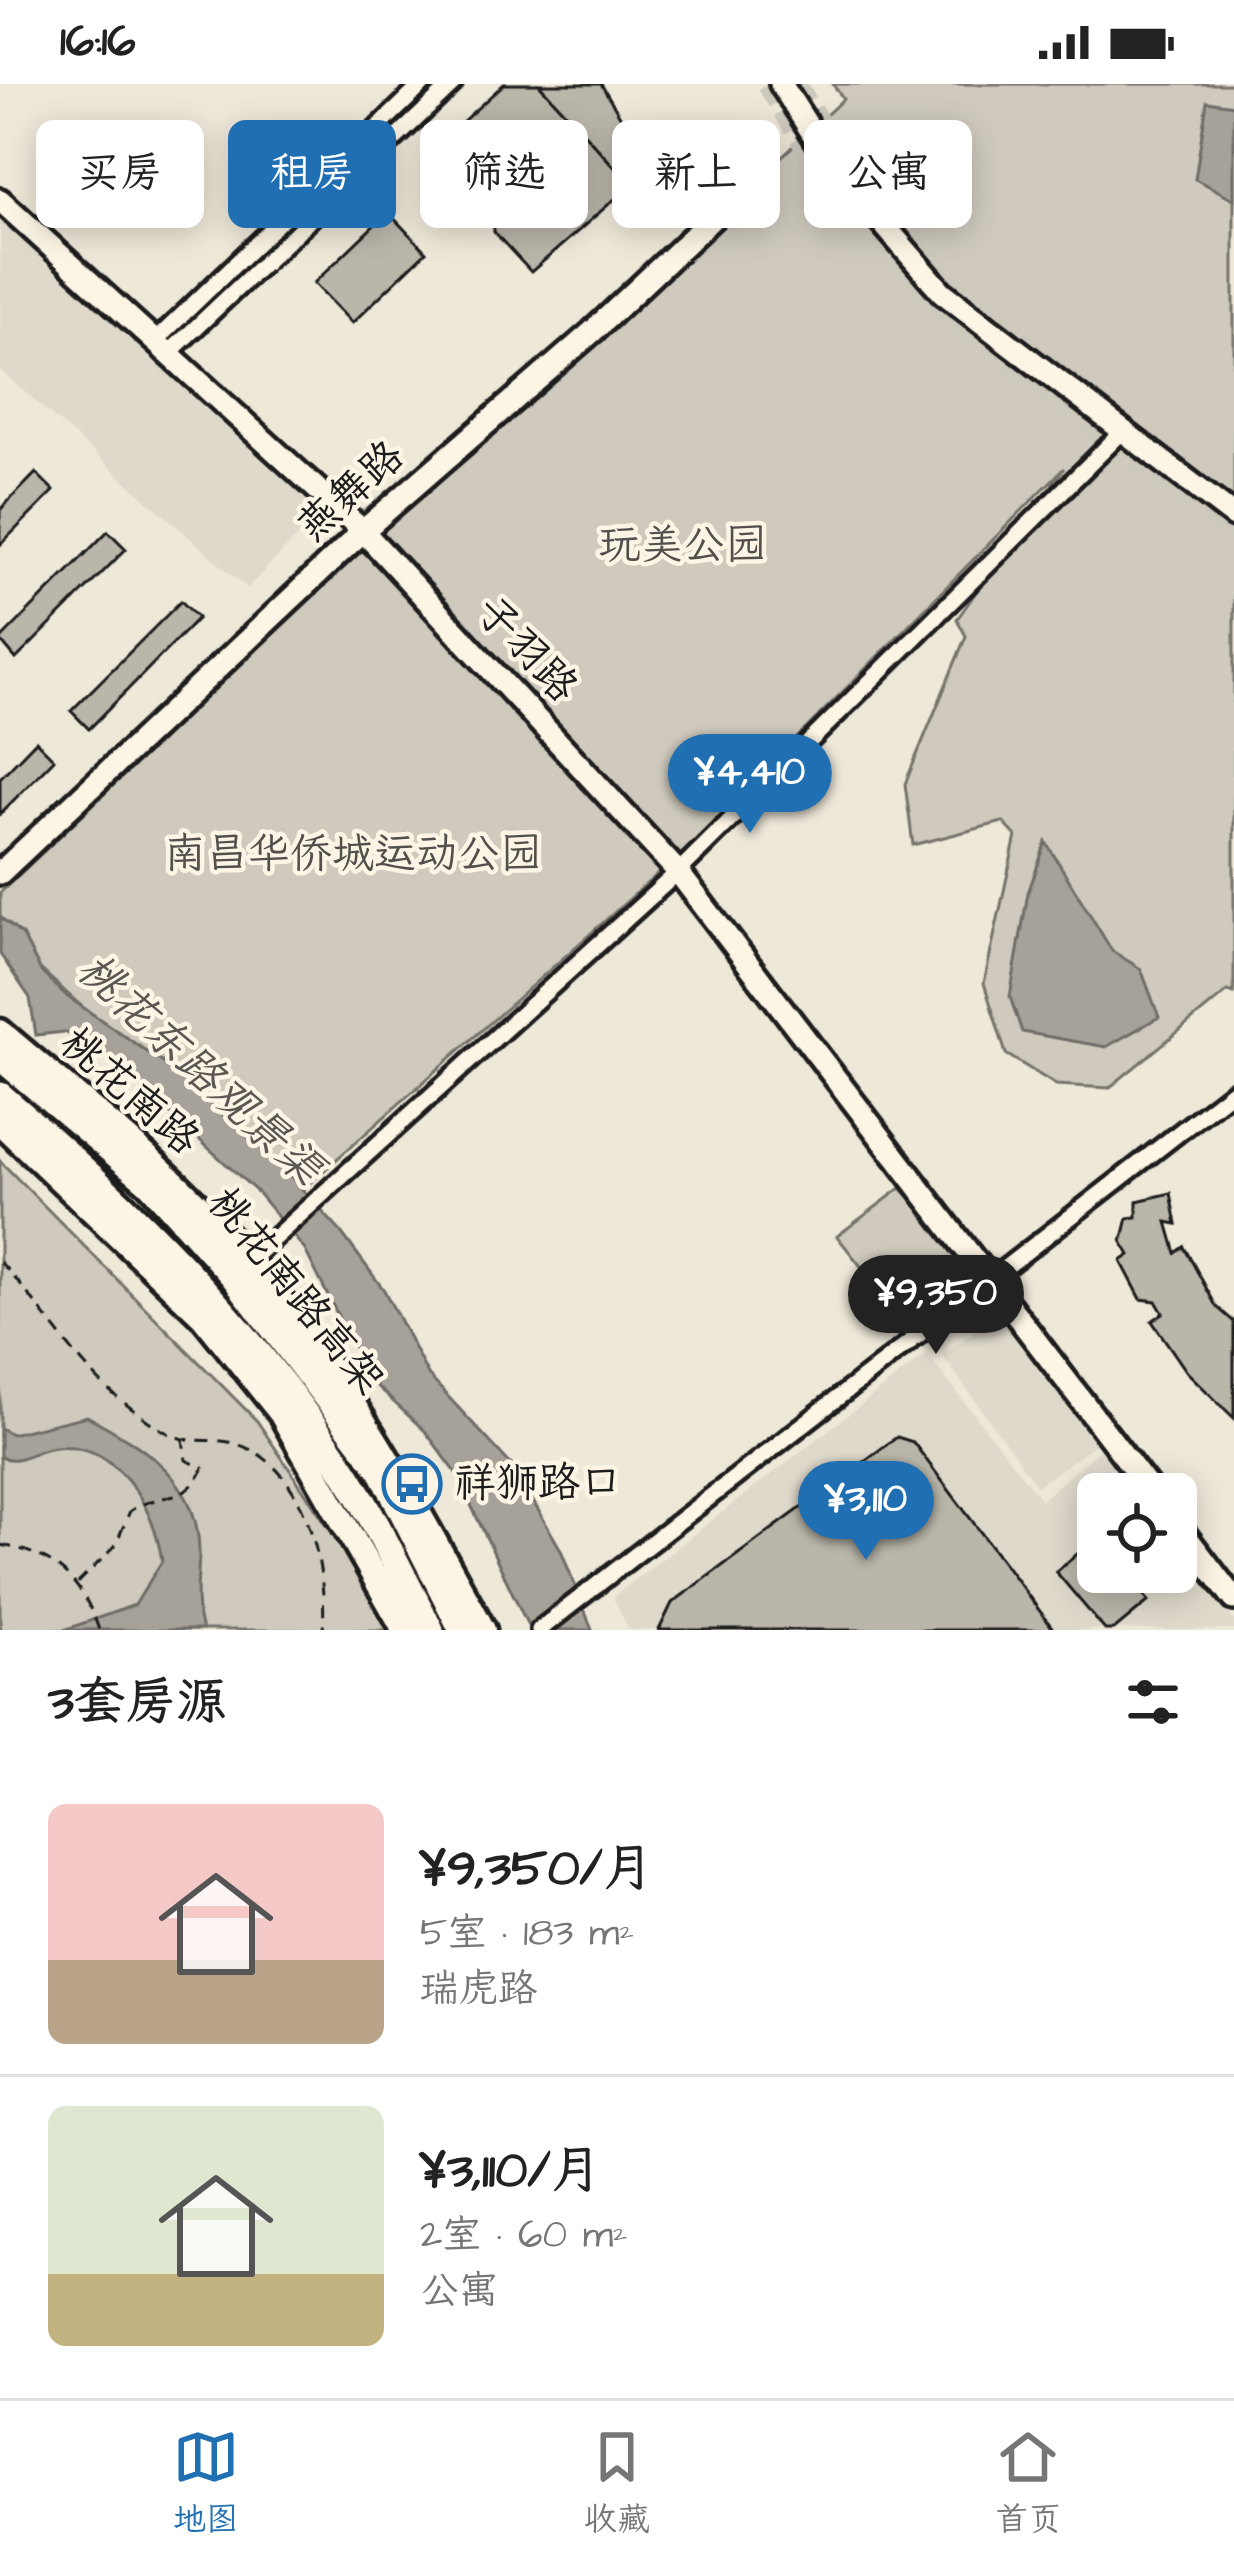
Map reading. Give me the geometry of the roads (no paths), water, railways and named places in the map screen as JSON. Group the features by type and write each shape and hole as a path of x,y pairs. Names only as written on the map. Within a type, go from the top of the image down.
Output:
{"highway":[{"name":"桃花南路高架","path":"0,1056 149,1182 234,1276 380,1468 464,1630"},
{"name":"桃花南路高架","path":"0,1096 182,1262 263,1358 339,1462 430,1630"}],"main road":[{"name":"桃花南路","path":"0,1032 164,1171 249,1261 395,1466 483,1630"},
{"path":"0,1121 203,1316 281,1413 405,1630"}],"street":[{"path":"162,347 423,84"},
{"path":"162,347 453,84"},
{"path":"781,84 834,167 941,292 1234,516"},
{"name":"子羽路","path":"0,200 363,531 677,872 1138,1473"},
{"name":"燕舞路","path":"0,873 363,531 592,332 702,228"},
{"path":"249,1261 677,872 1124,430"},
{"path":"539,1630 1234,1090"},
{"path":"1197,1551 1234,1599"}],"tunnel":[{"path":"767,84 811,156 944,313 1234,535"},
{"path":"796,84 831,142 958,289 1078,384"}],"place":[{"name":"祥狮路口","path":"412,1484"}],"park label":[{"name":"玩美公园","path":"683,546"},
{"name":"南昌华侨城运动公园","path":"353,855"}],"water label":[{"name":"桃花东路观景渠","path":"199,1070"}]}
